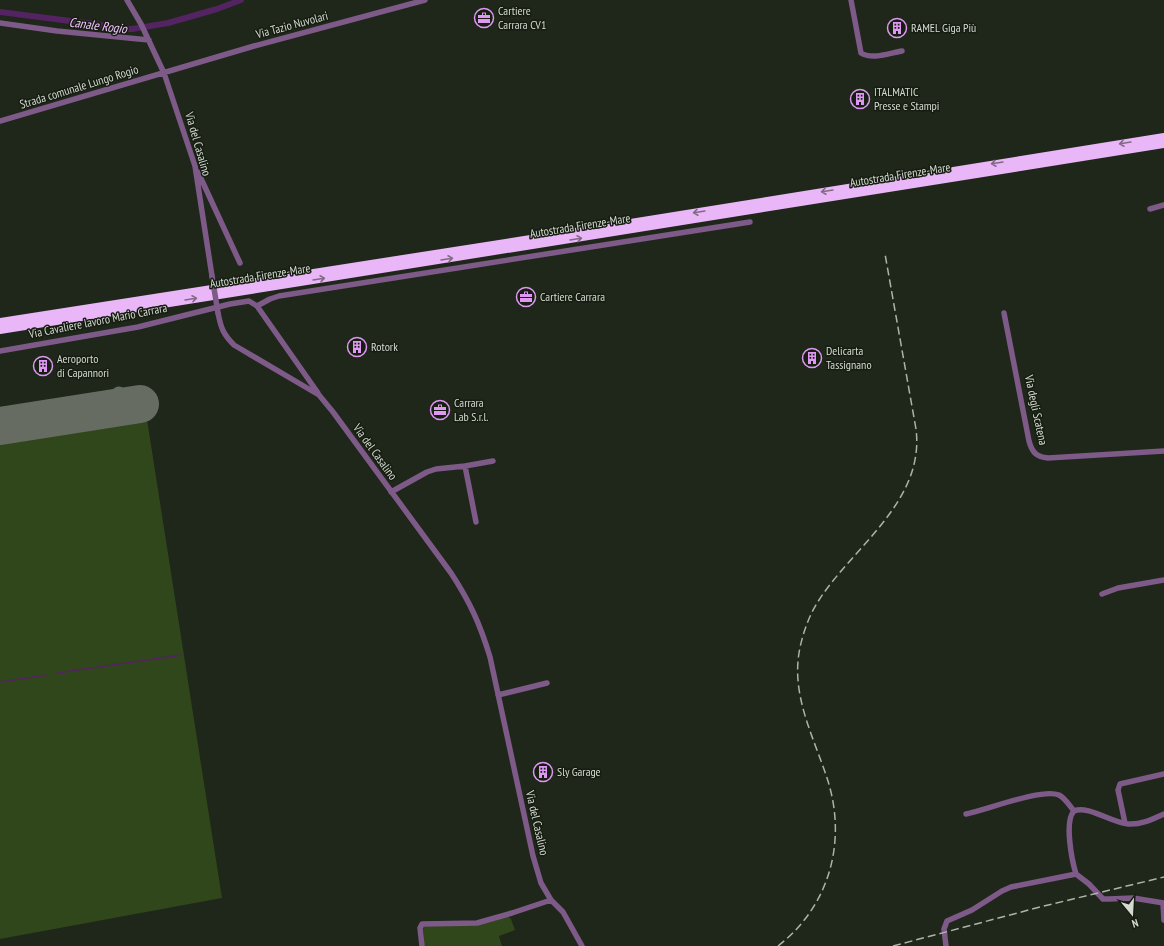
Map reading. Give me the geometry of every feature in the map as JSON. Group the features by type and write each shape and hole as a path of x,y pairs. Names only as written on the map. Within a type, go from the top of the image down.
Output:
{"highway":[{"name":"Autostrada Firenze-Mare","path":"0,322 544,237 1164,137"},
{"name":"Autostrada Firenze-Mare","path":"0,330 1164,144"}],"street":[{"name":"Via del Casalino","path":"128,0 164,73 195,166 218,313 225,336 234,345 319,395 451,573 466,596 490,657 533,856 541,883 550,900 563,912 582,946"},
{"name":"Via Tazio Nuvolari","path":"164,73 254,46 425,0"},
{"path":"851,0 861,53 867,56 877,56 902,51"},
{"path":"0,23 57,31 149,40"},
{"name":"Strada comunale Lungo Rogio","path":"0,122 164,73"},
{"path":"195,166 240,263"},
{"path":"1150,209 1164,205"},
{"path":"319,395 257,306 279,296 750,222"},
{"name":"Via Cavaliere lavoro Mario Carrara","path":"0,351 138,327 230,304 249,301 257,306"},
{"name":"Via degli Scatena","path":"1004,313 1029,441 1033,452 1036,455 1048,458 1164,451"},
{"path":"391,492 430,470 493,462"},
{"path":"465,466 476,522"},
{"path":"1102,594 1118,588 1164,580"},
{"path":"498,695 547,683"},
{"path":"1125,823 1118,790 1120,784 1164,774"},
{"path":"966,814 1031,796 1048,794 1058,795 1074,811"},
{"path":"1164,814 1151,820 1137,823 1125,823 1081,810 1074,811 1070,817 1069,824 1071,849 1076,874 1089,884 1102,899 1109,900 1133,898 1164,903 1164,920"},
{"path":"946,946 944,926 947,921 972,910 1002,891 1020,884 1076,874"},
{"path":"422,946 420,928 422,924 477,923 550,900"}],"green space":[{"path":"146,413 222,898 0,939 0,437"},
{"path":"507,915 511,919 515,930 499,936 502,946 424,946 424,926 478,925"}],"waterway":[{"name":"Canale Rogio","path":"0,12 132,29 168,23 217,9 241,0"},
{"path":"57,673 181,655"},
{"path":"0,682 47,675"}],"taxiway":[{"path":"119,394 120,407"}],"runway":[{"path":"0,426 140,404"}],"railway":[{"path":"778,946 796,929 811,911 822,890 830,869 834,846 835,823 832,799 826,775 805,716 798,685 799,653 802,639 806,625 819,600 884,521 898,501 910,478 916,455 916,429 885,254"},
{"path":"893,946 1040,907 1164,877"}],"place":[{"name":"Cartiere Carrara CV1","path":"484,18"},
{"name":"RAMEL Giga Più","path":"897,28"},
{"name":"ITALMATIC Presse e Stampi","path":"860,99"},
{"name":"Cartiere Carrara","path":"526,297"},
{"name":"Rotork","path":"357,347"},
{"name":"Delicarta Tassignano","path":"812,358"},
{"name":"Aeroporto di Capannori","path":"43,366"},
{"name":"Carrara Lab S.r.l.","path":"440,410"},
{"name":"Sly Garage","path":"543,772"}]}
